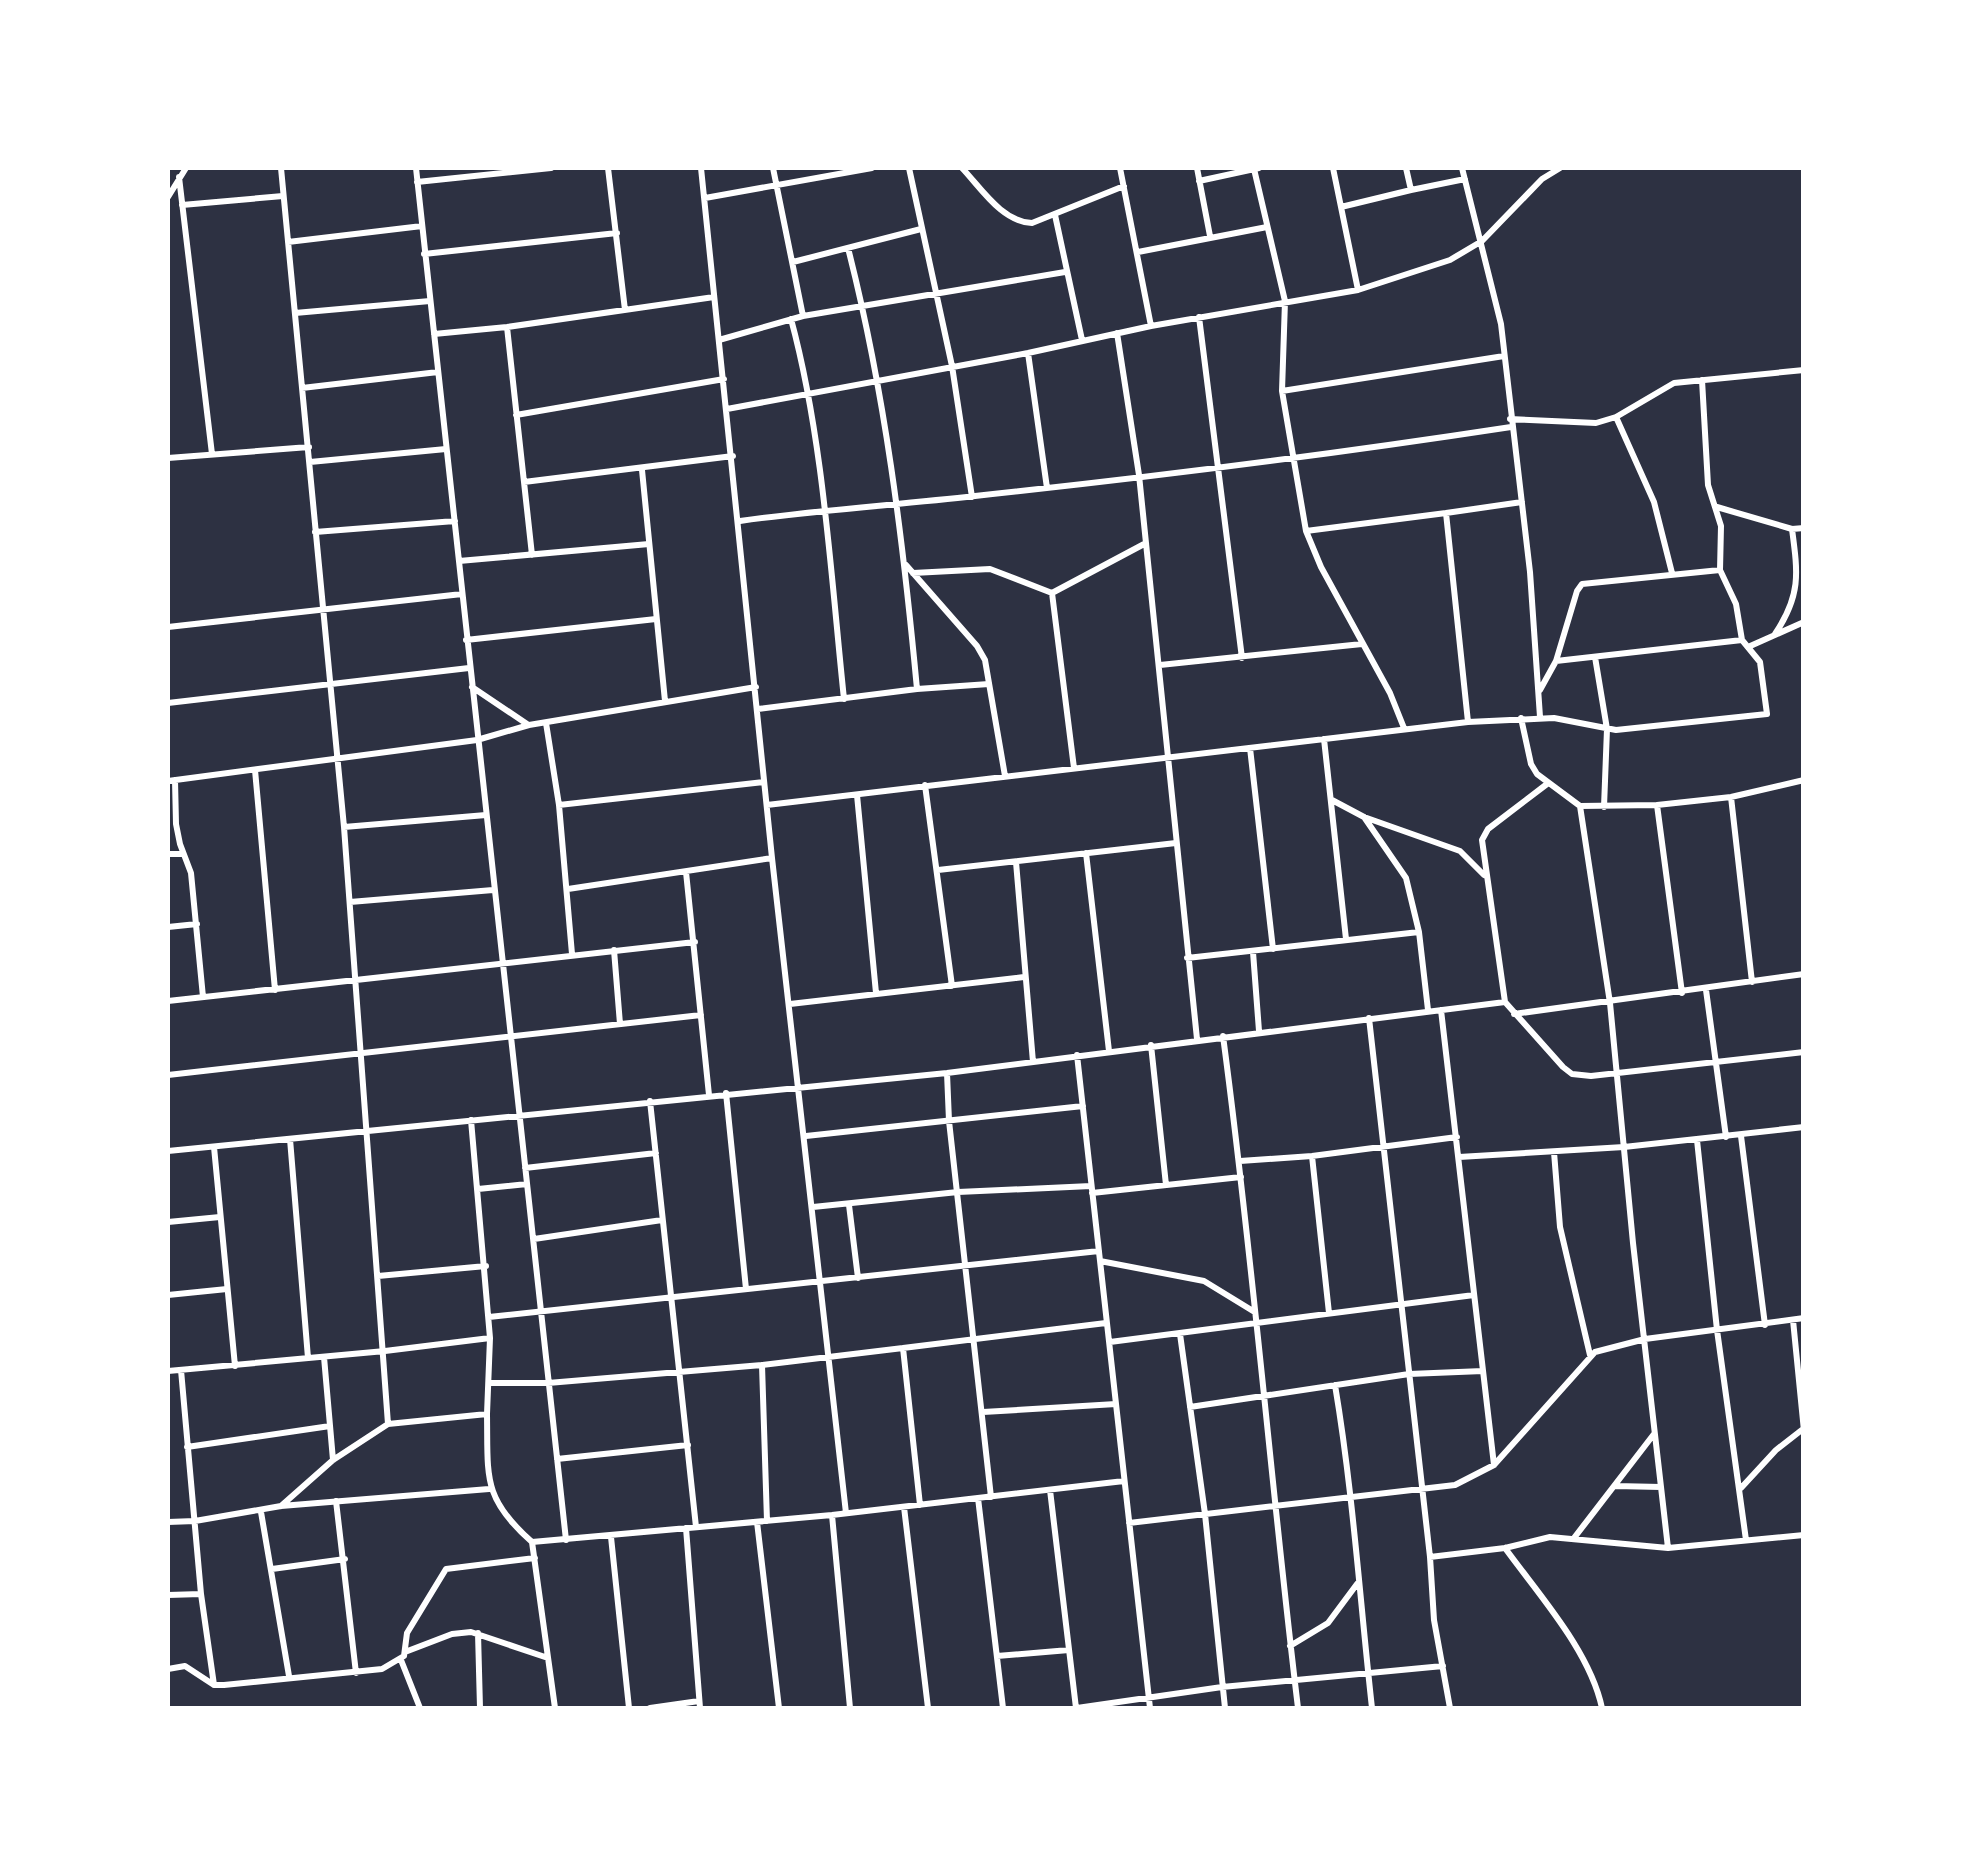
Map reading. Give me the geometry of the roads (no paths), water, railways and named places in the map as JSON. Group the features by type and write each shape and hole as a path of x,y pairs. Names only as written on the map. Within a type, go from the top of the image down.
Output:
{"street":[{"path":"168,197 186,168"},
{"path":"280,168 344,827 388,1424"},
{"path":"416,168 508,1038 566,1540"},
{"path":"417,182 490,171 551,168"},
{"path":"608,168 624,310"},
{"path":"701,168 772,858 846,1514"},
{"path":"773,168 804,316"},
{"path":"704,198 872,168"},
{"path":"909,168 952,366 972,496"},
{"path":"962,168 994,203 1022,222 1032,223 1124,186"},
{"path":"1120,168 1151,326"},
{"path":"1196,168 1210,236"},
{"path":"1199,182 1256,168 1285,301 1282,391 1306,531 1320,567 1390,693 1404,728"},
{"path":"1333,168 1358,290"},
{"path":"1406,168 1410,190"},
{"path":"1462,168 1482,241 1504,356 1522,502 1540,717"},
{"path":"727,409 1199,316 1358,290 1450,260 1482,241 1542,180 1560,168"},
{"path":"179,177 212,454"},
{"path":"1341,207 1465,179"},
{"path":"182,204 284,196"},
{"path":"1055,214 1082,340"},
{"path":"288,242 422,226"},
{"path":"1138,252 1268,226"},
{"path":"793,262 921,229"},
{"path":"424,254 617,234"},
{"path":"848,248 879,381 898,503 917,689"},
{"path":"719,340 791,318 862,304 1065,272"},
{"path":"434,334 714,297"},
{"path":"295,313 430,301"},
{"path":"1199,316 1242,658"},
{"path":"791,318 823,509 844,698"},
{"path":"507,327 532,555"},
{"path":"1118,333 1139,475 1197,1039"},
{"path":"1028,352 1047,488"},
{"path":"1282,391 1504,356"},
{"path":"740,521 1292,457 1511,423 1596,423 1616,417 1668,385 1800,371 1804,380"},
{"path":"302,388 438,372"},
{"path":"516,414 724,379"},
{"path":"767,805 1468,722 1540,717 1606,729 1766,714 1760,662 1745,644 1736,604 1720,570 1722,526 1708,485 1702,380"},
{"path":"1616,417 1654,502 1672,573"},
{"path":"168,458 309,447"},
{"path":"310,462 446,449"},
{"path":"524,482 733,456"},
{"path":"642,470 664,701"},
{"path":"1306,531 1522,502"},
{"path":"1716,506 1792,529 1804,528"},
{"path":"1446,513 1468,722"},
{"path":"316,532 454,520"},
{"path":"1775,634 1796,591 1792,529"},
{"path":"913,573 990,569 1052,592 1146,543"},
{"path":"460,561 649,544"},
{"path":"905,564 978,646 985,660 1005,776"},
{"path":"1538,692 1556,661 1576,591 1582,584 1720,570"},
{"path":"1052,592 1074,768"},
{"path":"168,627 462,594"},
{"path":"466,640 656,619"},
{"path":"1556,661 1745,644 1804,622"},
{"path":"1160,666 1362,644"},
{"path":"1595,656 1606,729 1604,807"},
{"path":"168,704 469,668"},
{"path":"758,709 989,684"},
{"path":"204,997 191,873 176,824 171,781 478,740 528,725 756,687"},
{"path":"472,688 528,725"},
{"path":"1521,718 1531,764 1547,784 1580,806 1657,805 1731,797 1804,780"},
{"path":"546,722 559,805 572,954"},
{"path":"1324,739 1346,939"},
{"path":"1250,748 1274,949"},
{"path":"256,770 276,990"},
{"path":"559,805 764,782"},
{"path":"1547,784 1484,834 1485,876 1506,1002 1514,1014 1572,1074 1615,1074 1804,1052"},
{"path":"925,786 952,986"},
{"path":"856,794 876,993"},
{"path":"1731,797 1752,982"},
{"path":"1331,799 1364,817 1460,851 1485,876"},
{"path":"1657,805 1682,993"},
{"path":"1580,806 1610,1003 1668,1548"},
{"path":"344,827 486,814"},
{"path":"1364,817 1406,878 1419,932 1428,1011"},
{"path":"938,870 1176,844"},
{"path":"1086,853 1110,1051"},
{"path":"168,854 183,854"},
{"path":"568,889 772,858"},
{"path":"1016,862 1033,1062"},
{"path":"686,872 709,1095"},
{"path":"350,902 493,890"},
{"path":"168,927 197,924"},
{"path":"1187,958 1419,932"},
{"path":"168,1001 695,942"},
{"path":"614,950 620,1024"},
{"path":"1253,952 1259,1032"},
{"path":"1514,1014 1804,974"},
{"path":"790,1004 1024,977"},
{"path":"1706,990 1726,1138"},
{"path":"168,1151 947,1073 1506,1002"},
{"path":"1441,1010 1494,1464"},
{"path":"168,1075 701,1015"},
{"path":"1369,1018 1386,1146 1434,1620 1450,1708"},
{"path":"1223,1036 1240,1161 1298,1708"},
{"path":"1151,1045 1166,1184"},
{"path":"1077,1056 1150,1708"},
{"path":"947,1073 991,1497"},
{"path":"726,1093 746,1289"},
{"path":"650,1100 696,1528"},
{"path":"806,1136 1082,1106"},
{"path":"472,1120 490,1338 486,1414 489,1489 512,1524 532,1542 555,1708"},
{"path":"1460,1157 1624,1148 1804,1127"},
{"path":"1741,1136 1765,1325"},
{"path":"1240,1161 1457,1137"},
{"path":"290,1139 308,1358"},
{"path":"1697,1140 1717,1330 1746,1540"},
{"path":"214,1147 235,1366"},
{"path":"1554,1152 1560,1226 1590,1355"},
{"path":"525,1168 656,1153"},
{"path":"1312,1156 1328,1313"},
{"path":"813,1207 958,1192 1092,1189 1241,1176"},
{"path":"478,1189 527,1184"},
{"path":"849,1205 858,1278"},
{"path":"168,1222 220,1217"},
{"path":"534,1239 662,1220"},
{"path":"489,1317 1099,1251"},
{"path":"1100,1261 1204,1280 1253,1311"},
{"path":"378,1276 486,1266"},
{"path":"168,1296 227,1288"},
{"path":"1110,1342 1474,1296"},
{"path":"1129,1522 1454,1484 1494,1464 1590,1355 1603,1348 1804,1318"},
{"path":"1740,1488 1776,1450 1803,1430 1793,1320"},
{"path":"490,1383 548,1384 828,1359 1106,1323"},
{"path":"1180,1334 1205,1514 1225,1708"},
{"path":"168,1371 490,1338"},
{"path":"902,1348 920,1505"},
{"path":"324,1357 333,1460"},
{"path":"762,1365 767,1521"},
{"path":"181,1370 201,1594 214,1685"},
{"path":"1190,1406 1409,1374 1483,1371"},
{"path":"1335,1385 1372,1708"},
{"path":"983,1412 1116,1404"},
{"path":"281,1506 333,1460 388,1424 486,1414"},
{"path":"187,1447 330,1426"},
{"path":"1574,1538 1655,1433"},
{"path":"557,1459 688,1445"},
{"path":"532,1542 846,1514 1124,1481"},
{"path":"1614,1486 1661,1487"},
{"path":"168,1522 281,1506 489,1489"},
{"path":"1050,1490 1077,1708 1222,1686 1443,1666"},
{"path":"978,1498 1004,1708"},
{"path":"336,1501 356,1673"},
{"path":"904,1507 928,1708"},
{"path":"260,1512 289,1676"},
{"path":"832,1515 850,1708"},
{"path":"758,1522 778,1708"},
{"path":"650,1708 700,1705 686,1528"},
{"path":"1430,1557 1504,1548 1550,1537 1668,1548 1804,1535"},
{"path":"610,1537 629,1708"},
{"path":"1504,1548 1574,1644 1598,1690 1602,1708"},
{"path":"420,1708 403,1656 407,1633 446,1569 535,1558"},
{"path":"272,1569 345,1559"},
{"path":"1290,1646 1328,1623 1357,1584"},
{"path":"168,1595 201,1594"},
{"path":"168,1668 186,1666 214,1685 356,1673 382,1669 452,1634 478,1633 548,1658"},
{"path":"478,1633 480,1708"},
{"path":"997,1656 1069,1650"}]}
